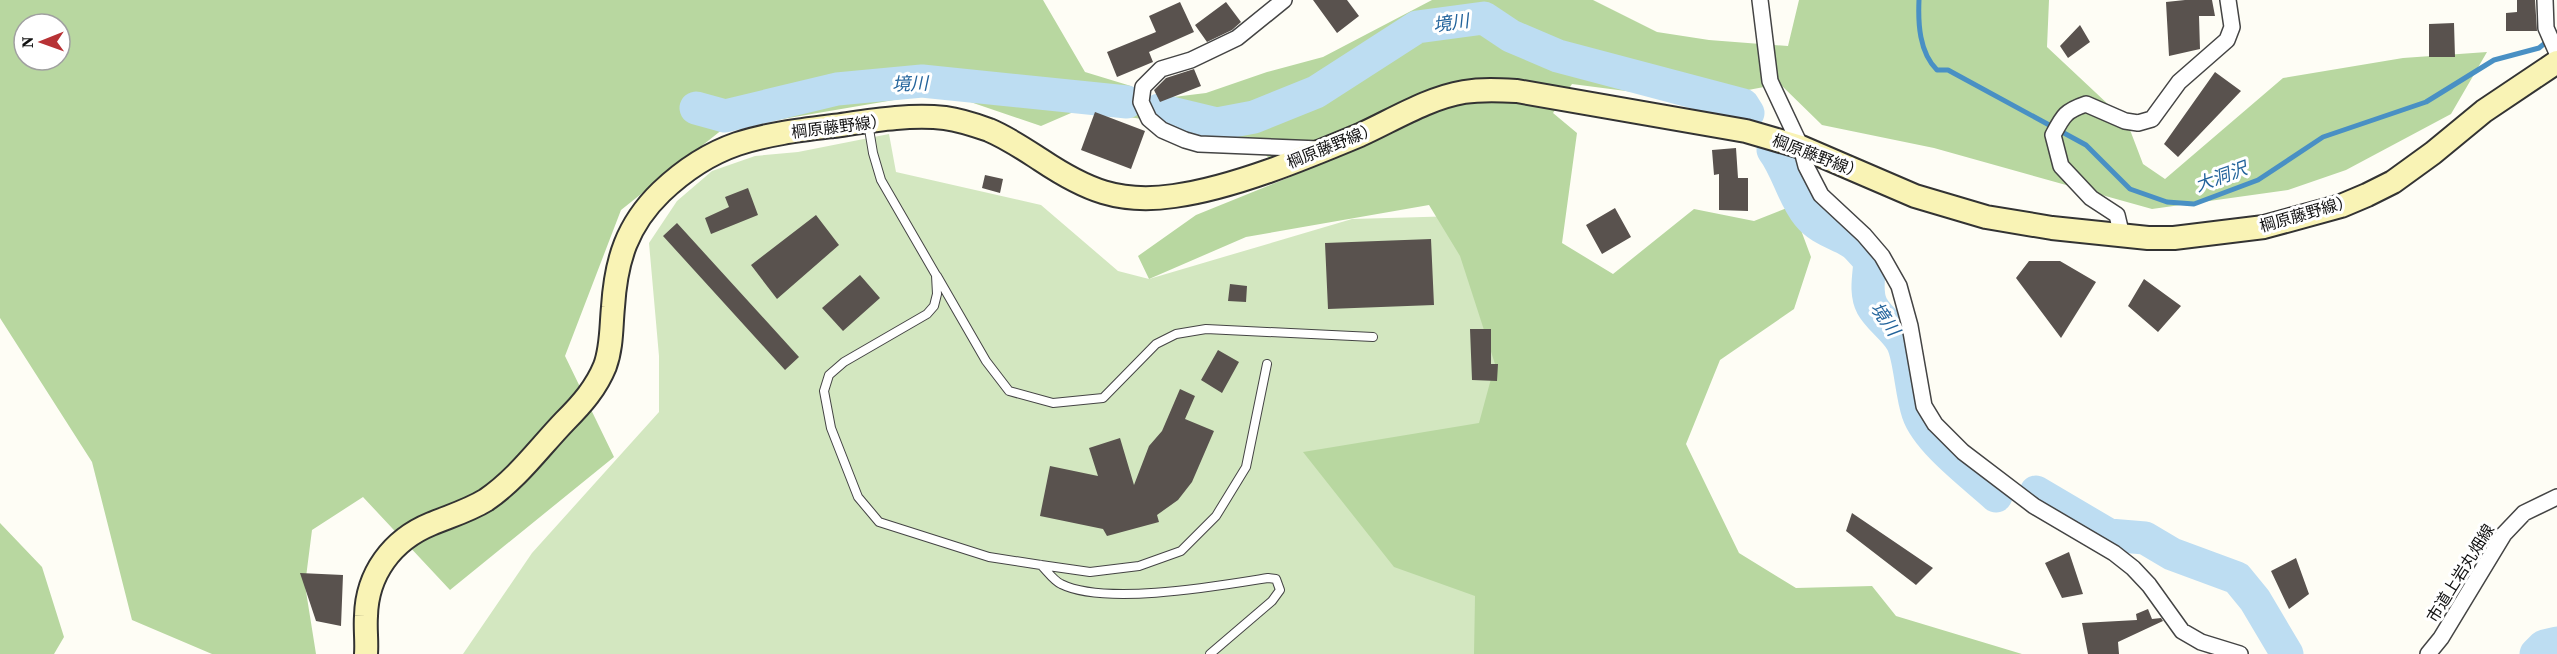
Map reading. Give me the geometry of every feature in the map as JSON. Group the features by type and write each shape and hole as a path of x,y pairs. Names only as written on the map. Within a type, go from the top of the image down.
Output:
{"main road":[{"name":"棡原藤野線）","path":"366,654 365,614 370,585 391,550 409,535 469,509 507,484 589,397 606,365 611,340 614,286 627,239 636,219 688,168 734,145 773,135 868,121 925,117 968,123 1007,138 1086,187 1108,195 1139,200 1207,190 1326,149 1440,99 1462,92 1491,89 1561,98 1735,129 1801,147 1915,196 1950,208 2017,223 2122,236 2174,238 2264,227 2341,206 2392,182 2433,153 2557,55"}],"street":[{"path":"1284,0 1237,38 1191,60 1161,69 1143,87 1141,102 1149,119 1161,130 1199,144 1326,149"},
{"path":"1760,0 1770,81 1801,147 1806,166 1821,195 1864,235 1882,256 1899,286 1910,326 1924,406 1935,424 1963,452 2034,506 2114,553 2133,568 2149,585 2182,631 2201,642 2240,654"},
{"path":"2122,236 2117,215 2091,198 2061,166 2053,135 2063,115 2086,104 2125,121 2138,123 2152,119 2180,82 2227,40 2232,27 2228,0"},
{"path":"2545,0 2546,28 2557,55"},
{"name":"市道上岩丸畑線","path":"2428,654 2504,534 2524,513 2557,497"}],"lane":[{"path":"868,121 873,153 881,180 986,361 1010,391 1053,403 1103,398 1156,344 1176,334 1206,329 1372,337"},
{"path":"936,275 937,294 934,306 927,314 844,362 829,375 824,391 831,428 858,497 879,522 989,557 1090,572 1139,566 1181,550 1216,516 1246,467 1267,364"},
{"path":"1041,566 1060,584 1089,592 1139,594 1213,587 1268,578 1276,579 1280,590 1272,601 1210,654"}],"green space":[{"path":"0,0 1043,0 1085,72 1131,86 1149,100 1206,93 1267,72 1323,57 1432,0 1593,0 1657,32 1709,40 1788,46 1799,0 2049,0 2047,47 2127,122 2143,164 2165,179 2283,78 2403,58 2487,52 2451,114 2346,170 2288,190 2152,209 1934,148 1822,125 1780,84 1695,100 1572,84 1553,113 1577,133 1562,243 1613,274 1694,209 1754,221 1792,206 1811,257 1794,309 1720,360 1686,444 1739,553 1796,588 1872,586 1896,616 2022,654 1474,654 1475,596 1394,567 1303,452 1479,423 1495,364 1460,256 1429,205 1246,237 1149,279 1138,256 1196,215 1290,177 1248,139 1178,124 1078,110 1041,126 941,92 723,129 621,210 565,356 614,457 450,590 363,497 312,530 305,585 316,654 212,654 132,620 92,462 0,318"},
{"path":"889,134 896,172 1041,205 1118,271 1149,279 1352,219 1459,216 1625,654 463,654 532,553 659,412 659,356 649,243 677,201 712,171 755,156 798,152"},
{"path":"0,523 42,567 64,637 54,654 0,654"}],"building":[{"path":"1313,0 1347,0 1359,16 1337,33"},
{"path":"2212,0 2215,16 2199,16 2200,49 2169,56 2166,2"},
{"path":"2517,0 2535,0 2537,31 2506,31 2506,13 2517,12"},
{"path":"1180,2 1194,32 1149,52 1153,62 1117,77 1107,52 1156,32 1149,16"},
{"path":"1226,2 1241,22 1232,30 1207,42 1195,25"},
{"path":"2454,23 2455,57 2429,57 2429,24"},
{"path":"2080,25 2090,42 2068,58 2060,46"},
{"path":"1194,69 1201,86 1160,102 1154,90 1166,78"},
{"path":"2215,72 2241,91 2178,157 2164,144"},
{"path":"1095,112 1145,131 1131,169 1081,150"},
{"path":"1736,148 1738,178 1748,178 1748,211 1719,210 1719,174 1714,175 1712,150"},
{"path":"985,175 1003,179 1000,193 982,188"},
{"path":"748,188 758,215 711,234 705,218 729,207 725,197"},
{"path":"1615,208 1631,237 1602,254 1586,225"},
{"path":"816,215 839,245 777,299 751,265"},
{"path":"677,223 799,357 785,370 663,236"},
{"path":"1431,239 1434,305 1328,309 1325,243"},
{"path":"2029,261 2060,261 2096,282 2061,338 2016,278"},
{"path":"860,275 880,298 843,331 822,308"},
{"path":"2144,279 2181,306 2158,332 2128,306"},
{"path":"1230,284 1247,286 1246,302 1228,301"},
{"path":"1470,329 1491,329 1491,364 1498,364 1497,381 1472,380"},
{"path":"1218,350 1239,362 1222,393 1201,380"},
{"path":"1180,389 1195,396 1185,419 1214,431 1192,482 1178,500 1157,515 1159,522 1107,536 1103,529 1040,516 1050,466 1098,476 1089,448 1120,438 1134,485 1149,446 1162,431"},
{"path":"1852,513 1933,568 1916,585 1846,531"},
{"path":"2069,552 2083,594 2062,598 2045,563"},
{"path":"2296,558 2309,594 2289,609 2271,571"},
{"path":"300,573 343,575 341,626 316,621"},
{"path":"2148,609 2152,619 2161,618 2163,621 2118,642 2119,654 2088,654 2082,623 2137,620 2136,614"}],"waterway":[{"name":"大洞沢","path":"1919,0 1923,46 1926,55 1937,70 1948,70 2086,145 2130,189 2167,202 2194,204 2258,180 2323,137 2426,102 2494,60 2539,48 2557,33"},
{"name":"境川","path":"1159,110 1217,124 1254,117 1316,92 1417,27 1484,18 1511,36 1558,56 1743,105 1748,113"},
{"name":"境川","path":"696,108 725,116 837,89 922,81 1127,102"},
{"name":"境川","path":"1773,150 1798,199 1813,221 1854,244 1870,261 1868,284 1870,301 1875,311 1902,342 1918,413 1923,424 1952,457 1996,496"},
{"name":"境川","path":"2036,492 2109,535 2145,538 2172,554 2237,578 2255,600 2287,654"},
{"name":"境川","path":"2536,654 2544,646 2557,643"}]}
